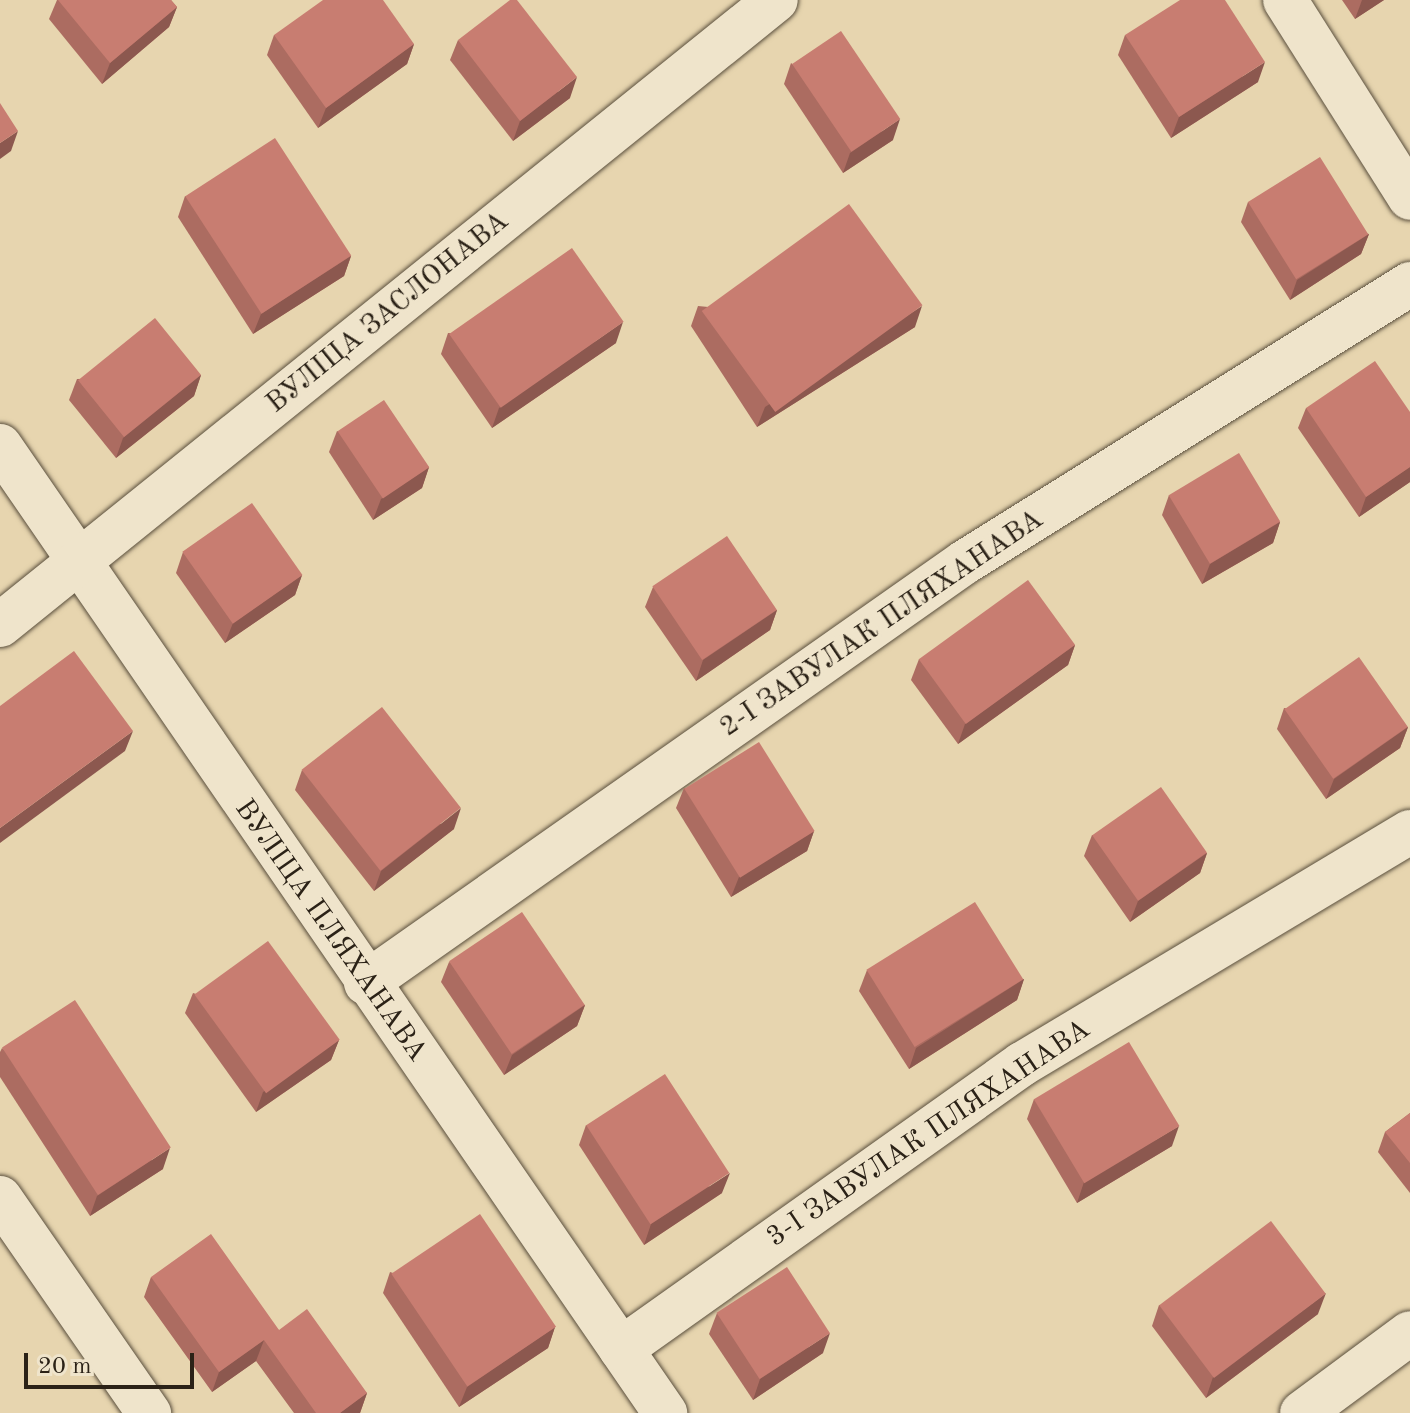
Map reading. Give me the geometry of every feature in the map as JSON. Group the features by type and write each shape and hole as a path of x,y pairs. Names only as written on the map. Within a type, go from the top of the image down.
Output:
{"street":[{"name":"ВУЛІЦА ЗАСЛОНАВА","path":"0,625 776,0"},
{"path":"1285,0 1410,198"},
{"name":"2-І ЗАВУЛАК ПЛЯХАНАВА","path":"366,983 965,562 1410,284"},
{"name":"ВУЛІЦА ПЛЯХАНАВА","path":"0,446 77,565 665,1413"},
{"name":"3-І ЗАВУЛАК ПЛЯХАНАВА","path":"621,1349 1022,1064 1410,832"},
{"path":"0,1198 149,1413"},
{"path":"1302,1413 1410,1333"}],"building":[{"path":"58,0 171,0 177,7 110,63"},
{"path":"323,0 383,0 414,44 326,108 274,35"},
{"path":"510,0 517,0 577,77 520,121 458,40"},
{"path":"1180,0 1225,0 1265,62 1179,117 1125,35"},
{"path":"841,31 900,119 851,152 792,64"},
{"path":"0,103 18,131 0,143"},
{"path":"275,138 351,255 262,314 185,196"},
{"path":"1320,157 1368,234 1296,279 1248,202"},
{"path":"849,204 922,305 775,412 702,311"},
{"path":"572,248 624,322 501,408 449,334"},
{"path":"155,318 201,375 124,437 78,380"},
{"path":"1375,361 1410,412 1410,467 1366,497 1306,408"},
{"path":"384,400 429,467 383,498 338,431"},
{"path":"1239,453 1280,522 1210,564 1169,495"},
{"path":"252,503 302,575 233,624 182,552"},
{"path":"727,536 777,610 702,660 652,586"},
{"path":"1028,580 1075,645 966,724 919,659"},
{"path":"74,651 133,731 0,828 0,706"},
{"path":"1359,657 1408,727 1333,779 1284,709"},
{"path":"382,707 461,808 380,871 302,770"},
{"path":"759,742 815,831 740,878 684,789"},
{"path":"1161,787 1207,853 1138,901 1092,835"},
{"path":"975,902 1023,979 915,1047 866,970"},
{"path":"522,912 585,1005 512,1054 449,961"},
{"path":"268,941 340,1040 266,1093 194,994"},
{"path":"75,1000 171,1148 98,1195 2,1047"},
{"path":"1129,1042 1179,1126 1084,1183 1034,1099"},
{"path":"665,1074 729,1173 650,1224 586,1125"},
{"path":"1410,1113 1410,1163 1385,1132"},
{"path":"480,1214 556,1327 467,1387 391,1274"},
{"path":"1271,1221 1326,1294 1214,1378 1159,1305"},
{"path":"211,1234 279,1330 307,1309 367,1393 340,1413 316,1413 264,1340 219,1372 151,1277"},
{"path":"787,1267 830,1333 760,1379 717,1313"}]}
